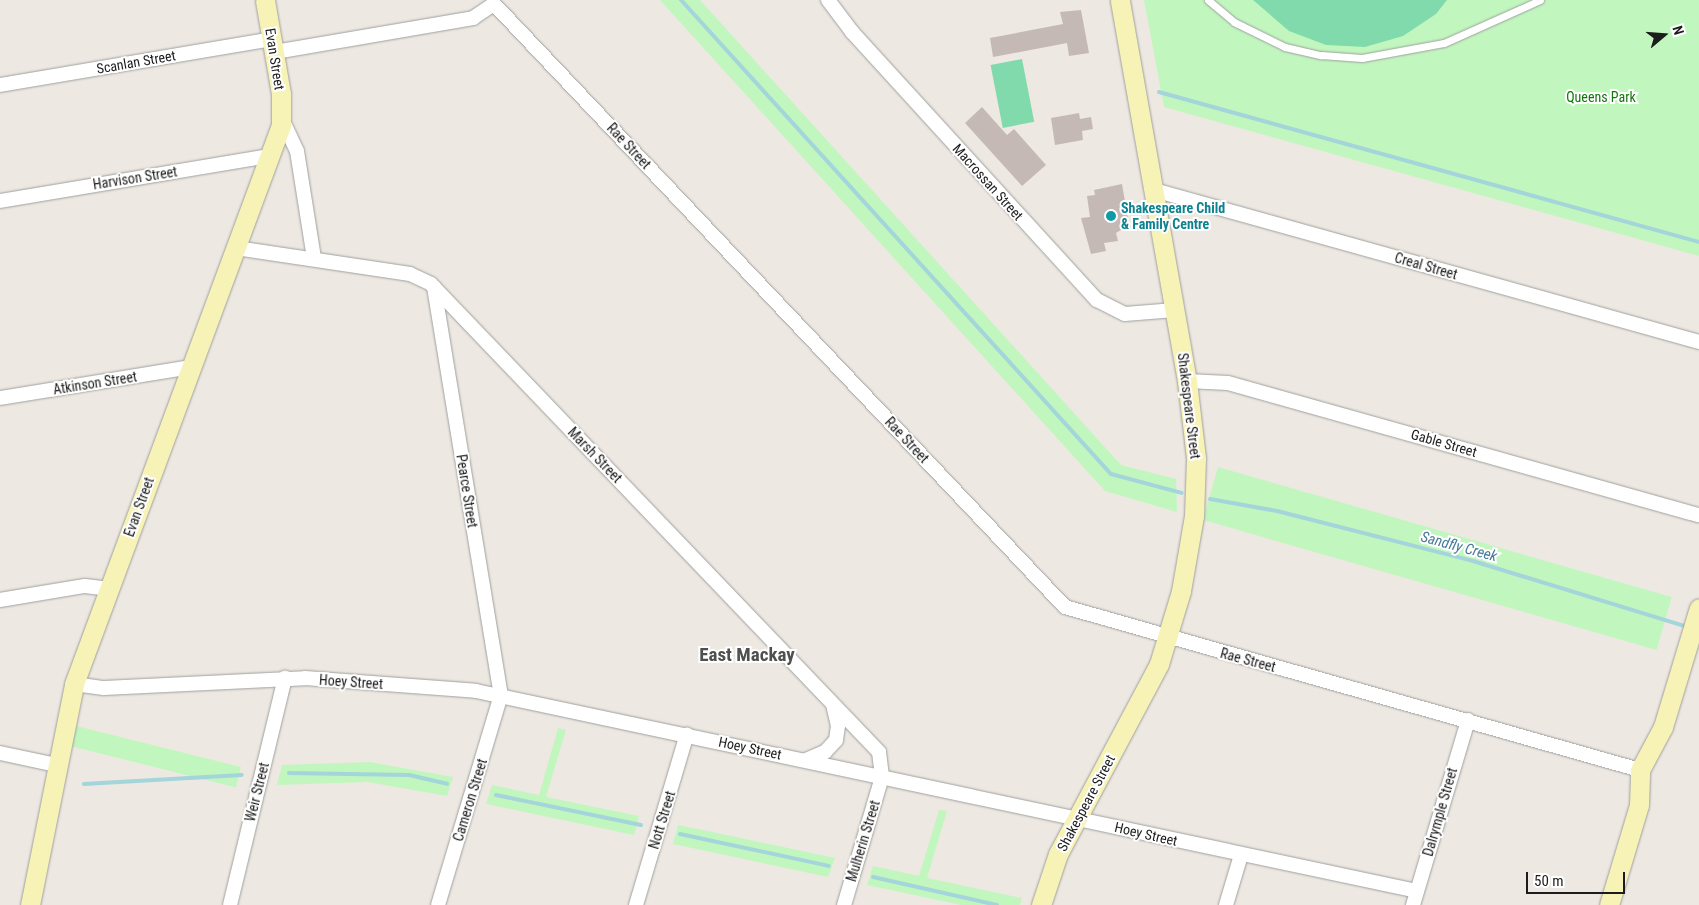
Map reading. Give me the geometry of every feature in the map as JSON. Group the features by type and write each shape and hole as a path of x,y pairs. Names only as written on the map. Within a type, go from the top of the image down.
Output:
{"street":[{"name":"Evan Street","path":"266,0 274,46 282,119 297,151 314,258"},
{"name":"Macrossan Street","path":"828,0 852,32 1096,300 1125,314 1175,310"},
{"name":"Shakespeare Street","path":"1041,905 1051,870 1150,683 1168,638 1194,516 1196,480 1187,381 1120,0"},
{"name":"Rae Street","path":"274,46 473,18 496,2 1065,607 1168,638 1468,720 1640,770"},
{"name":"Scanlan Street","path":"0,85 274,46"},
{"name":"Evan Street","path":"30,905 56,765 74,684 270,156 282,119"},
{"name":"Harvison Street","path":"0,200 270,156"},
{"name":"Creal Street","path":"1154,190 1699,342"},
{"name":"Marsh Street","path":"236,248 314,258 416,275 434,287 881,754 882,777"},
{"name":"Pearce Street","path":"434,287 501,695"},
{"name":"Atkinson Street","path":"0,398 191,367"},
{"name":"Gable Street","path":"1187,381 1228,383 1699,515"},
{"path":"0,600 85,586 108,589"},
{"path":"1610,905 1639,805 1640,770 1656,746 1699,608"},
{"name":"Hoey Street","path":"74,684 104,688 285,678 501,695 1077,818 1241,855 1417,891"},
{"name":"Weir Street","path":"230,905 285,678"},
{"name":"Cameron Street","path":"438,905 501,695"},
{"path":"806,760 825,752 836,740 838,723 830,701"},
{"name":"Dalrymple Street","path":"1413,905 1468,720"},
{"name":"Nott Street","path":"636,905 688,734"},
{"path":"0,752 56,765"},
{"name":"Mulherin Street","path":"844,905 882,777"},
{"path":"1226,905 1241,855"}],"lane":[{"path":"1208,0 1234,22 1286,47 1321,55 1362,58 1444,43 1531,2 1540,0"}],"green space":[{"path":"660,0 700,0 1121,465 1176,479 1177,512 1105,491"},
{"name":"Queens Park","path":"1144,0 1699,0 1699,256 1164,107"},
{"path":"1253,0 1447,0 1436,14 1403,36 1365,47 1326,45 1289,31"},
{"path":"1022,59 1034,122 1003,128 991,65"},
{"path":"1218,467 1672,597 1657,650 1203,520"},
{"path":"75,726 241,767 236,787 70,746"},
{"path":"558,728 566,730 546,797 639,816 634,835 486,804 492,785 539,795"},
{"path":"370,762 453,777 447,796 368,782 277,785 282,765"},
{"path":"939,810 947,811 927,878 1022,898 1020,905 961,905 867,885 873,866 919,876"},
{"path":"678,825 835,858 828,877 673,844"}],"building":[{"path":"1081,10 1089,53 1069,56 1067,43 993,57 990,38 1063,24 1060,12"},
{"path":"982,107 1007,135 1014,129 1046,165 1022,186 965,123"},
{"path":"1079,113 1080,119 1091,117 1093,129 1082,131 1083,140 1055,145 1051,118"},
{"name":"Shakespeare Child & Family Centre","path":"1122,184 1129,225 1116,233 1118,241 1104,243 1106,251 1091,254 1081,218 1090,217 1087,196 1095,195 1094,190"}],"waterway":[{"path":"681,0 1111,474 1182,493"},
{"path":"1159,92 1699,242"},
{"name":"Sandfly Creek","path":"1210,499 1277,511 1473,561 1688,627"},
{"path":"289,773 409,775 447,784"},
{"path":"84,784 242,775"},
{"path":"496,795 641,825"},
{"path":"680,834 829,866"},
{"path":"873,877 997,905"}],"place":[{"name":"Shakespeare Child & Family Centre","path":"1111,216"}],"district":[{"name":"East Mackay","path":"747,655"}]}
